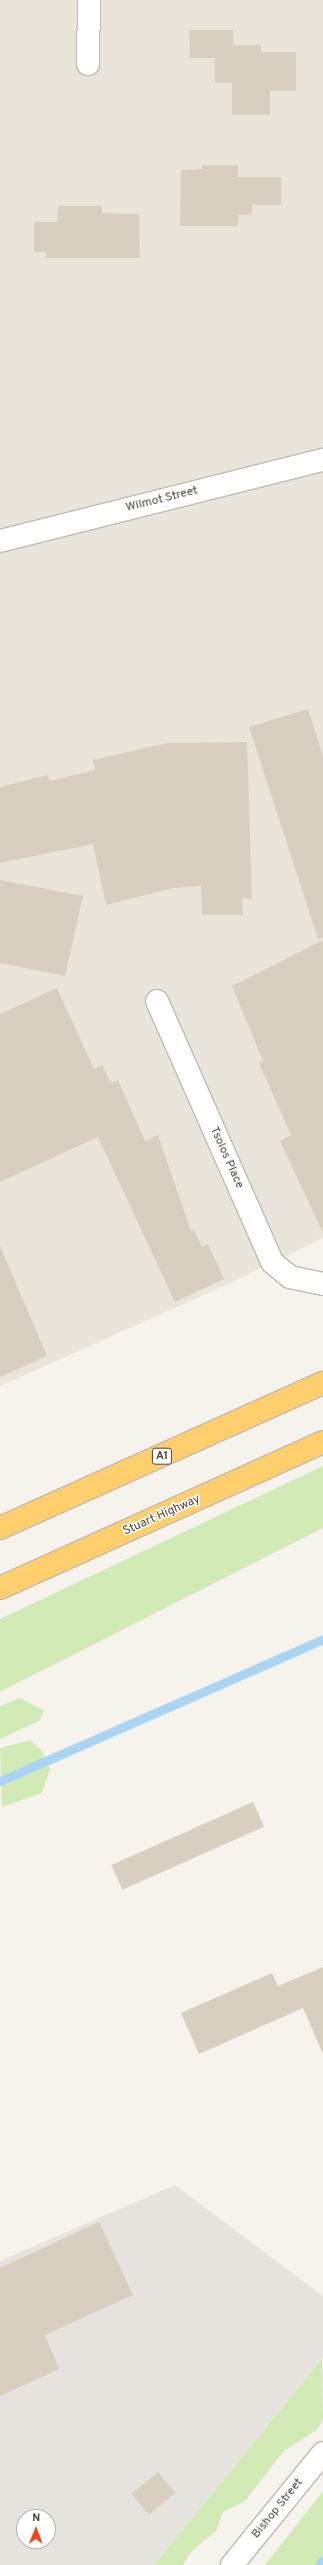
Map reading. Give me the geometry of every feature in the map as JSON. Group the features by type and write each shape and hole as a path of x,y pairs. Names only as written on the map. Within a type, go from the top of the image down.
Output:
{"highway":[{"name":"A1","path":"0,1528 323,1383"},
{"name":"Stuart Highway","path":"0,1588 323,1442"}],"street":[{"path":"88,64 89,0"},
{"name":"Wilmot Street","path":"0,541 323,460"},
{"name":"Tsolos Place","path":"156,1001 272,1262 290,1278 323,1284"},
{"name":"Bishop Street","path":"232,2565 323,2453"}],"shaded area":[{"path":"0,0 323,0 323,1238 228,1284 0,1386"},
{"path":"175,2185 323,2296 323,2356 154,2565 0,2565 0,2261"}],"green space":[{"path":"323,1466 323,1528 0,1692 0,1619"},
{"path":"20,1698 44,1711 39,1721 0,1739 0,1706"},
{"path":"30,1740 42,1751 50,1769 42,1793 2,1807 0,1748"},
{"path":"322,2358 323,2418 318,2429 284,2451 245,2501 223,2512 216,2531 192,2551 183,2565 154,2565"},
{"path":"323,2491 323,2565 265,2565"}],"building":[{"path":"189,30 233,30 233,45 261,45 261,52 296,52 296,91 270,91 270,115 232,115 232,83 215,83 215,58 190,58"},
{"path":"202,165 238,165 238,177 281,177 281,205 252,205 252,215 239,215 238,226 180,226 181,170 202,169"},
{"path":"58,206 102,206 102,213 139,214 140,258 46,258 46,252 34,252 34,222 57,222"},
{"path":"308,709 323,756 323,938 318,939 249,727"},
{"path":"247,742 252,899 242,898 243,915 202,915 201,886 174,888 106,905 93,844 0,863 0,787 47,775 50,781 95,770 93,760 167,743"},
{"path":"0,880 83,896 65,976 0,963"},
{"path":"323,940 323,1233 280,1141 291,1135 259,1063 263,1061 232,986"},
{"path":"57,988 94,1069 102,1065 111,1083 118,1080 145,1141 158,1135 191,1231 194,1230 202,1247 208,1244 224,1279 175,1302 98,1137 0,1182 0,1014"},
{"path":"0,1246 47,1356 0,1377"},
{"path":"253,1802 264,1827 122,1890 111,1865"},
{"path":"323,1967 323,2054 303,2008 199,2054 181,2013 272,1973 278,1986"},
{"path":"99,2222 133,2295 45,2335 59,2369 0,2396 0,2268"},
{"path":"158,2472 175,2493 149,2514 132,2493"}],"waterway":[{"path":"0,1781 323,1639"},
{"path":"319,2565 323,2561"}]}
